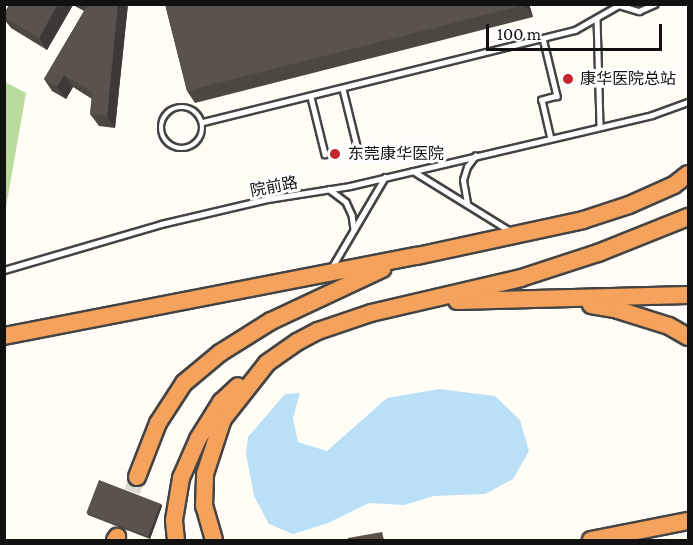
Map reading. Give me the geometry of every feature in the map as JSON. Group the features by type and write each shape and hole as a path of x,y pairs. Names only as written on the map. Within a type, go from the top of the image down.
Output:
{"highway":[{"path":"4,336 417,256 584,220 629,205 681,182 688,174"},
{"path":"176,540 174,520 181,478 198,439 221,402 267,363 318,331 405,305 521,278 598,253 688,217"},
{"path":"137,477 158,423 184,383 220,352 271,321 331,291 417,256"},
{"path":"405,305 545,298 688,296"},
{"path":"545,298 618,310 669,326 688,337"},
{"path":"214,540 204,506 205,474 211,452 223,419 267,363"},
{"path":"591,540 688,521"}],"lane":[{"path":"203,122 575,30 618,5 639,11 655,4"},
{"path":"597,18 600,127"},
{"path":"543,38 557,96 542,100 551,138"},
{"path":"342,89 357,146"},
{"path":"311,97 325,154"},
{"name":"院前路","path":"4,270 172,221 268,199 413,171 663,112 688,102"},
{"path":"180,106 197,112 203,122 200,140 185,149 173,147 162,133 165,116 180,106"},
{"path":"469,205 464,193 463,180 467,167 475,156"},
{"path":"413,171 514,234"},
{"path":"329,272 385,177"},
{"path":"329,189 346,202 352,216 354,230"}],"green space":[{"path":"5,82 26,93 5,213"}],"water":[{"path":"439,389 495,396 520,420 529,451 513,479 485,494 434,496 404,505 369,503 328,523 293,534 269,524 254,496 246,454 248,437 285,394 300,393 293,418 298,442 327,451 387,398"}],"building":[{"path":"10,4 58,4 39,38 4,17"},
{"path":"84,4 118,4 107,116 90,114 92,92 64,75 57,87 44,79 87,6"},
{"path":"165,4 524,4 524,5 187,91"},
{"path":"99,480 161,504 148,536 86,513"},
{"path":"382,532 384,540 348,540 348,538"}],"tunnel":[{"path":"117,537 137,477"}],"place":[{"name":"康华医院总站","path":"568,79"},
{"name":"东莞康华医院","path":"335,154"}]}
